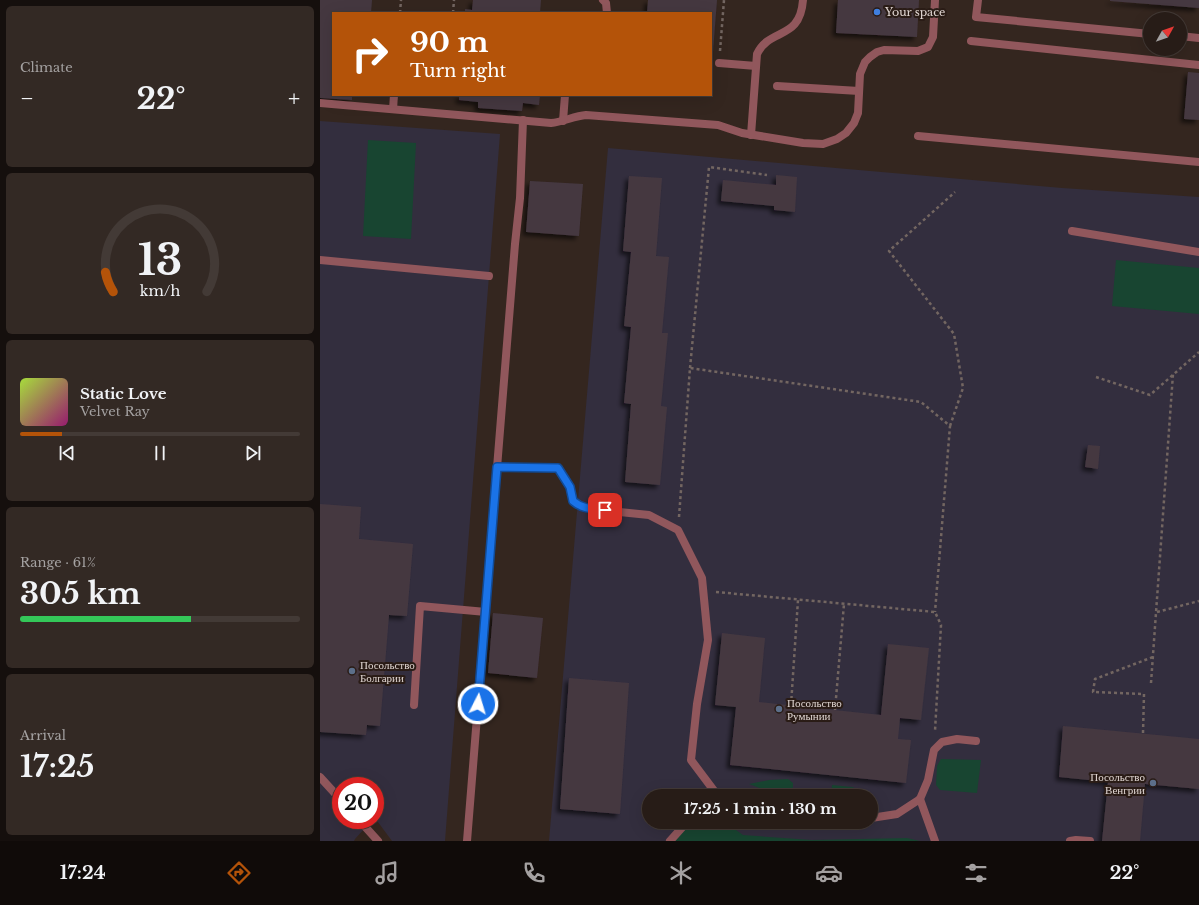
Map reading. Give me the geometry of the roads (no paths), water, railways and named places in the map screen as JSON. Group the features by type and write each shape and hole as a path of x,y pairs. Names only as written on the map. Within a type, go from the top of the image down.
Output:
{"lane":[{"path":"603,0 606,3 607,12"},
{"path":"751,135 757,54 763,44 789,30 795,24 802,12 803,0"},
{"path":"320,103 551,123 586,115 718,125 751,135 803,143 823,144 837,139 846,133 854,123 858,114 860,74 864,62 870,56 876,52 884,50 918,51 924,50 928,47 933,37 935,0"},
{"path":"978,0 976,17 1143,33"},
{"path":"1187,37 1199,38"},
{"path":"971,42 1199,65"},
{"path":"719,63 756,66"},
{"path":"777,86 859,91"},
{"path":"393,109 394,96"},
{"path":"563,121 565,96"},
{"path":"467,841 515,244 520,198 523,120"},
{"path":"918,136 1199,162"},
{"path":"1072,231 1199,252"},
{"path":"320,260 489,276"},
{"path":"497,467 558,468 570,487 573,501 578,505 590,509 649,515 678,530 702,578 708,640 697,704 692,760 713,789"},
{"path":"414,705 420,606 486,612"},
{"path":"878,817 897,814 920,799 928,780 934,750 942,742 957,739 976,741"},
{"path":"320,777 332,790"},
{"path":"920,799 935,841"},
{"path":"367,829 378,841"},
{"path":"670,841 681,829"},
{"path":"1070,841 1090,841"}],"place":[{"name":"Your space","path":"877,12"},
{"name":"Посольство Болгарии","path":"352,671"},
{"name":"Посольство Румынии","path":"779,709"},
{"name":"Посольство Венгрии","path":"1153,783"}]}
